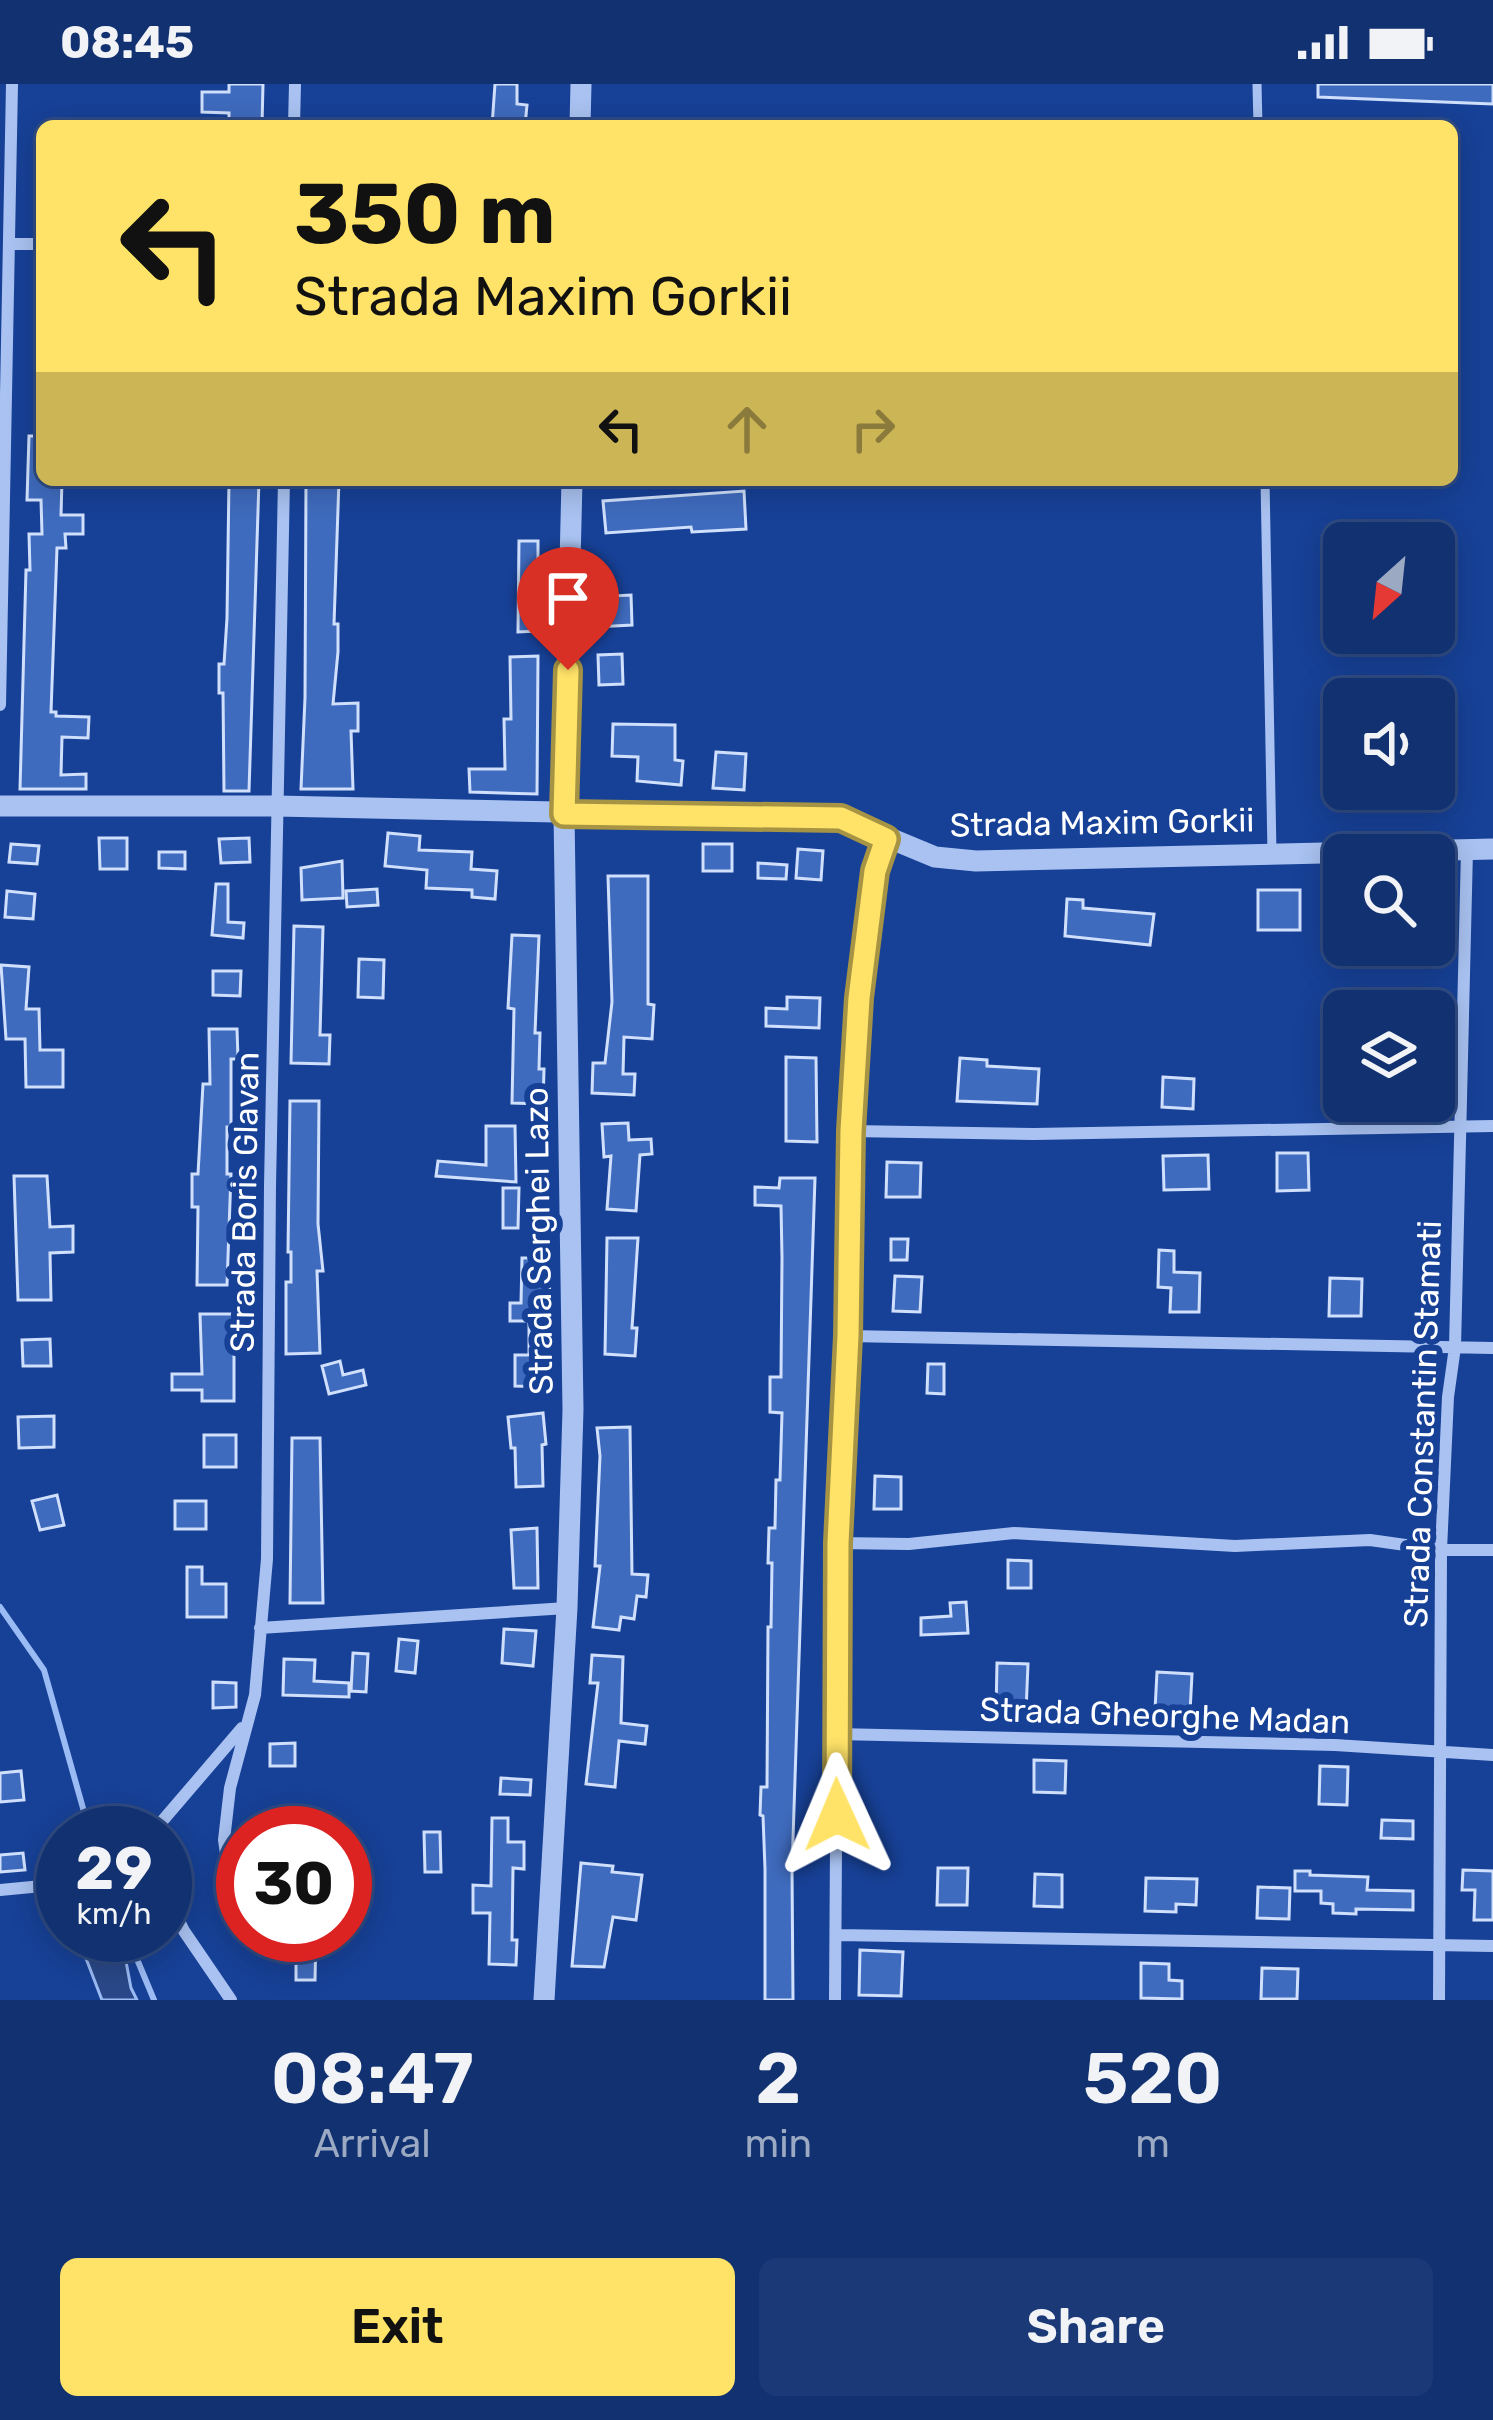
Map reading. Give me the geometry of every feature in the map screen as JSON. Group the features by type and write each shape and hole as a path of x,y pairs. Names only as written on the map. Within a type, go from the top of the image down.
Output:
{"street":[{"path":"0,705 12,84"},
{"path":"294,120 295,84"},
{"path":"580,120 581,84"},
{"path":"11,244 36,244"},
{"name":"Strada Boris Glavan","path":"228,1806 254,1696 267,1559 284,486"},
{"name":"Strada Serghei Lazo","path":"544,2000 567,1608 573,1410 564,814 572,486"},
{"name":"Strada Maxim Gorkii","path":"0,806 276,806 841,818 935,856 976,861 1493,849"},
{"path":"835,2000 838,1543 851,1131 859,998 875,871 886,839"},
{"name":"Strada Constantin Stamati","path":"1439,2000 1441,1550 1448,1397 1456,1348 1467,850"},
{"path":"851,1131 1272,1132 1493,1126"},
{"path":"848,1336 1493,1348"},
{"path":"838,1543 908,1544 1014,1533 1235,1546 1370,1540 1441,1550 1493,1550"},
{"path":"260,1628 567,1608"},
{"path":"175,1806 247,1723"},
{"name":"Strada Gheorghe Madan","path":"836,1734 1335,1745 1493,1755"},
{"path":"0,1890 36,1887"},
{"path":"838,1935 1493,1946"},
{"path":"192,1943 231,2000"}],"lane":[{"path":"1257,84 1258,120"},
{"path":"1264,486 1272,853"}],"water":[{"path":"87,1962 126,1962 137,2000 102,2000"}],"building":[{"path":"229,84 263,84 262,120 229,120 229,113 202,112 202,92 229,92"},
{"path":"495,84 517,84 517,104 527,105 526,120 492,120"},
{"path":"1318,84 1493,84 1493,104 1318,97"},
{"path":"29,436 36,436 36,486 62,486 61,515 83,515 83,534 65,534 66,548 57,548 51,712 89,717 88,738 62,737 61,775 86,774 86,789 20,789 29,534 42,534 41,500 27,500"},
{"path":"229,486 259,486 249,791 224,791 219,664 224,664"},
{"path":"306,486 339,486 334,624 338,624 338,652 333,704 358,703 358,731 351,731 353,789 301,789"},
{"path":"744,491 746,529 606,533 603,501"},
{"path":"519,541 538,541 538,631 518,632"},
{"path":"631,595 632,625 595,627 593,597"},
{"path":"622,654 623,684 599,685 598,655"},
{"path":"538,656 537,794 470,792 469,769 505,769 504,719 511,719 510,657"},
{"path":"613,724 675,725 675,760 683,761 681,785 637,781 638,757 612,756"},
{"path":"716,752 746,754 744,790 713,788"},
{"path":"388,833 420,836 419,850 472,852 471,869 497,871 495,899 472,897 472,890 426,888 427,870 385,866"},
{"path":"99,838 127,838 127,869 100,869"},
{"path":"249,838 250,862 221,863 219,839"},
{"path":"11,844 39,846 37,864 9,862"},
{"path":"703,844 732,844 732,871 703,871"},
{"path":"798,849 823,851 821,880 796,878"},
{"path":"159,852 185,852 185,869 159,868"},
{"path":"342,861 343,898 302,900 301,868"},
{"path":"758,863 787,865 786,879 758,878"},
{"path":"608,876 648,876 652,1039 624,1037 623,1074 635,1074 634,1095 592,1093 593,1063 605,1063 612,1002"},
{"path":"216,884 228,884 228,922 244,923 243,938 212,935"},
{"path":"377,889 378,905 347,907 346,891"},
{"path":"1258,890 1300,890 1300,930 1258,930"},
{"path":"7,891 35,894 33,919 5,917"},
{"path":"1067,899 1083,900 1083,908 1154,914 1150,945 1065,936"},
{"path":"294,926 323,927 320,1035 330,1035 329,1064 291,1063"},
{"path":"512,935 539,936 535,1033 540,1033 543,1104 512,1103 514,1009 508,1008"},
{"path":"359,959 384,960 383,998 358,997"},
{"path":"1,965 29,967 26,1009 39,1009 40,1050 63,1050 63,1087 26,1087 25,1039 6,1039"},
{"path":"213,971 241,971 240,996 213,995"},
{"path":"787,997 820,998 819,1028 766,1026 766,1008 787,1009"},
{"path":"209,1029 237,1029 238,1059 231,1059 231,1127 227,1127 227,1174 231,1174 227,1285 197,1285 198,1207 192,1207 192,1174 198,1174 203,1084 210,1084"},
{"path":"786,1057 816,1058 817,1142 786,1141"},
{"path":"960,1058 987,1060 987,1066 1039,1069 1037,1104 957,1101"},
{"path":"1163,1077 1194,1079 1193,1109 1162,1107"},
{"path":"290,1101 319,1101 320,1353 286,1354 286,1282 291,1282"},
{"path":"628,1123 629,1140 651,1139 652,1154 640,1155 636,1211 607,1209 611,1156 604,1157 602,1124"},
{"path":"486,1126 515,1126 516,1182 436,1176 438,1161 486,1165"},
{"path":"1277,1153 1308,1153 1309,1190 1277,1191"},
{"path":"1208,1155 1209,1189 1164,1190 1163,1156"},
{"path":"887,1162 921,1163 920,1197 886,1197"},
{"path":"14,1176 47,1176 50,1227 73,1226 73,1252 50,1253 51,1300 18,1300"},
{"path":"780,1178 815,1178 792,1869 793,2000 765,2000 760,1815 761,1787 767,1787 769,1528 775,1528 782,1413 770,1412 770,1377 781,1377 782,1258 781,1206 755,1205 755,1187 779,1188"},
{"path":"503,1188 519,1188 518,1228 503,1228"},
{"path":"607,1238 638,1238 632,1328 637,1328 635,1356 605,1354"},
{"path":"891,1239 908,1239 907,1260 891,1260"},
{"path":"1159,1250 1174,1251 1174,1272 1200,1273 1199,1312 1170,1312 1171,1288 1158,1287"},
{"path":"522,1258 550,1258 548,1387 515,1386 515,1355 529,1355 529,1321 510,1321 510,1303 521,1303"},
{"path":"895,1276 922,1277 920,1312 893,1311"},
{"path":"1330,1278 1362,1279 1361,1316 1329,1316"},
{"path":"200,1314 234,1314 234,1401 202,1401 202,1390 172,1390 172,1374 202,1374"},
{"path":"50,1339 51,1366 23,1366 22,1340"},
{"path":"340,1361 343,1375 363,1370 366,1385 329,1394 322,1366"},
{"path":"928,1364 944,1364 944,1394 927,1393"},
{"path":"543,1413 543,1486 516,1487 508,1417"},
{"path":"54,1416 54,1447 19,1448 18,1417"},
{"path":"630,1427 632,1574 648,1575 646,1597 637,1596 634,1619 621,1617 619,1630 593,1627 600,1566 595,1566 597,1428"},
{"path":"204,1435 236,1435 236,1467 204,1467"},
{"path":"292,1438 320,1438 323,1603 290,1603"},
{"path":"875,1476 901,1477 901,1509 874,1509"},
{"path":"57,1495 64,1525 40,1530 32,1501"},
{"path":"175,1501 206,1501 206,1529 175,1529"},
{"path":"537,1528 538,1588 514,1588 511,1530"},
{"path":"1008,1560 1031,1561 1031,1588 1008,1588"},
{"path":"187,1567 202,1567 202,1584 226,1584 226,1617 187,1617"},
{"path":"966,1602 968,1633 921,1635 921,1618 951,1616 950,1603"},
{"path":"504,1629 536,1631 533,1666 502,1663"},
{"path":"399,1639 418,1641 415,1673 396,1671"},
{"path":"353,1653 368,1654 366,1692 351,1691"},
{"path":"592,1655 623,1657 621,1723 647,1726 645,1744 619,1741 615,1787 586,1784 598,1683 590,1683"},
{"path":"284,1659 315,1660 314,1681 349,1683 349,1697 283,1695"},
{"path":"997,1663 1028,1664 1026,1712 996,1711"},
{"path":"1157,1672 1192,1674 1190,1712 1155,1710"},
{"path":"213,1682 236,1683 236,1707 213,1708"},
{"path":"295,1743 295,1766 270,1766 270,1744"},
{"path":"1034,1760 1066,1761 1065,1793 1034,1792"},
{"path":"1320,1766 1348,1767 1347,1805 1319,1804"},
{"path":"21,1771 24,1800 0,1802 0,1773"},
{"path":"501,1778 531,1780 530,1795 500,1794"},
{"path":"492,1818 508,1818 508,1842 524,1842 524,1869 513,1868 516,1965 489,1964 490,1913 473,1913 473,1885 491,1886"},
{"path":"1382,1820 1413,1821 1413,1839 1381,1838"},
{"path":"424,1832 440,1832 441,1872 425,1872"},
{"path":"23,1853 25,1870 0,1872 0,1855"},
{"path":"581,1863 642,1875 636,1920 613,1917 604,1967 572,1966"},
{"path":"938,1868 968,1868 967,1905 937,1905"},
{"path":"1463,1870 1493,1871 1493,1920 1474,1920 1475,1890 1462,1890"},
{"path":"1295,1871 1368,1877 1367,1890 1413,1891 1413,1910 1333,1913 1333,1904 1321,1903 1321,1891 1295,1891"},
{"path":"1035,1874 1062,1875 1062,1907 1034,1906"},
{"path":"1146,1878 1197,1879 1196,1905 1176,1904 1176,1912 1145,1911"},
{"path":"1258,1887 1290,1888 1289,1919 1257,1918"},
{"path":"860,1950 903,1952 901,1996 859,1995"},
{"path":"296,1962 315,1962 315,1980 296,1980"},
{"path":"1141,1963 1169,1964 1169,1980 1182,1981 1182,1999 1141,1998"},
{"path":"1262,1968 1298,1969 1297,1999 1261,1999"}],"waterway":[{"path":"0,1607 44,1670 82,1806"},
{"path":"138,1962 154,2000"}],"route":[{"path":"568,670 564,814 841,818 886,839 875,871 859,998 851,1131 838,1543 837,1815"}]}
